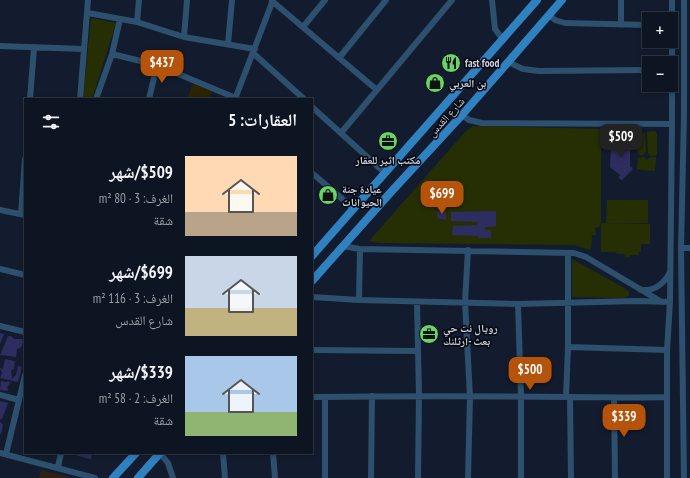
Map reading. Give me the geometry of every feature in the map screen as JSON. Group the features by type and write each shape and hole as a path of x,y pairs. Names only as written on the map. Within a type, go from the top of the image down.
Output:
{"main road":[{"name":"شارع القدس","path":"313,255 537,0"},
{"name":"شارع القدس","path":"313,280 462,115 562,0"},
{"path":"113,478 135,454"},
{"path":"138,478 159,454"}],"street":[{"path":"80,98 88,0"},
{"path":"137,22 138,0"},
{"path":"184,37 187,0"},
{"path":"228,44 232,0"},
{"path":"303,28 326,0"},
{"path":"339,58 386,0"},
{"path":"341,133 452,0"},
{"path":"492,0 495,29 503,40"},
{"path":"620,0 621,25"},
{"path":"672,0 672,12"},
{"path":"112,54 157,65 236,98 273,1 377,90"},
{"path":"684,478 681,248 687,116 686,4"},
{"path":"88,13 137,22 184,37 228,44 254,51 303,98"},
{"path":"549,15 555,20 565,23 642,25"},
{"path":"96,98 112,54 120,19"},
{"path":"0,46 84,49"},
{"path":"30,98 34,48"},
{"path":"508,62 523,69 539,71 642,70"},
{"path":"149,98 157,65"},
{"path":"667,478 667,350 671,267 672,92"},
{"path":"313,107 385,173"},
{"path":"462,115 469,120 482,123 672,124"},
{"path":"313,174 354,210"},
{"path":"0,210 23,214 24,186"},
{"path":"672,213 682,212"},
{"path":"342,246 360,249 568,253 586,257 661,302"},
{"path":"681,248 690,248"},
{"path":"359,300 360,249"},
{"path":"468,250 465,302 470,397 468,478"},
{"path":"568,253 568,397 571,478"},
{"path":"641,290 652,289 662,283 671,267"},
{"path":"0,269 24,275"},
{"path":"637,301 643,298 641,290"},
{"path":"313,297 417,302 518,304 637,301 670,302"},
{"path":"417,302 419,396 418,478"},
{"path":"518,304 521,397 521,478"},
{"path":"0,326 24,332"},
{"path":"568,348 667,350"},
{"path":"313,350 417,351"},
{"path":"682,367 690,367"},
{"path":"24,380 3,454 58,467 94,478"},
{"path":"0,396 19,400"},
{"path":"371,478 372,396"},
{"path":"313,397 667,397"},
{"path":"325,397 325,478"},
{"path":"614,398 615,478"},
{"path":"58,467 61,454"},
{"path":"161,454 170,466 173,478"},
{"path":"223,454 225,478"},
{"path":"274,454 275,478"}],"shaded area":[{"path":"41,470 73,478 39,478"}],"green space":[{"path":"91,18 116,23 92,98 83,98"},
{"path":"473,126 601,129 601,222 599,227 595,228 596,235 592,235 591,249 574,245 379,243 369,241 465,132"},
{"path":"655,131 657,134 657,155 651,156 648,153 647,132"},
{"path":"624,132 645,133 646,152 643,155 639,155 637,150 639,149"},
{"path":"644,157 647,160 651,157 656,157 655,171 637,169 638,158"},
{"path":"607,200 648,200 648,223 606,223"},
{"path":"601,223 650,224 650,244 641,244 641,252 639,252 639,255 630,255 630,257 625,257 625,254 617,254 616,252 601,252"},
{"path":"572,259 626,289 629,292 629,296 624,298 572,297"}],"sand":[{"path":"193,84 212,91 211,98 187,98"}],"building":[{"path":"623,135 634,146 630,149 630,166 633,169 622,180 618,178 620,175 610,167 611,147 621,139 620,137"},
{"path":"437,211 446,212 446,220 437,218"},
{"path":"496,211 496,226 485,227 485,230 491,230 491,238 452,235 453,226 477,225 478,222 451,221 451,212"},
{"path":"0,333 4,334 0,344"},
{"path":"8,336 11,336 14,339 23,339 22,346 19,349 17,348 16,357 0,355"},
{"path":"5,359 15,361 14,369 11,370 12,379 16,375 18,366 22,367 18,382 0,378 2,373 0,368 3,369"},
{"path":"1,381 8,381 10,383 7,387 7,391 0,390"},
{"path":"0,401 8,403 2,419 0,419"},
{"path":"0,422 3,424 1,434 0,434"},
{"path":"71,454 92,454 91,459"}],"place":[{"name":"fast food","path":"451,63"},
{"name":"بن العربي","path":"435,83"},
{"name":"مكتب اثير للعقار","path":"388,141"},
{"name":"عيادة جنة الحيوانات","path":"328,195"},
{"name":"رويال نت حي بعث -ارثلنك","path":"429,334"}]}
